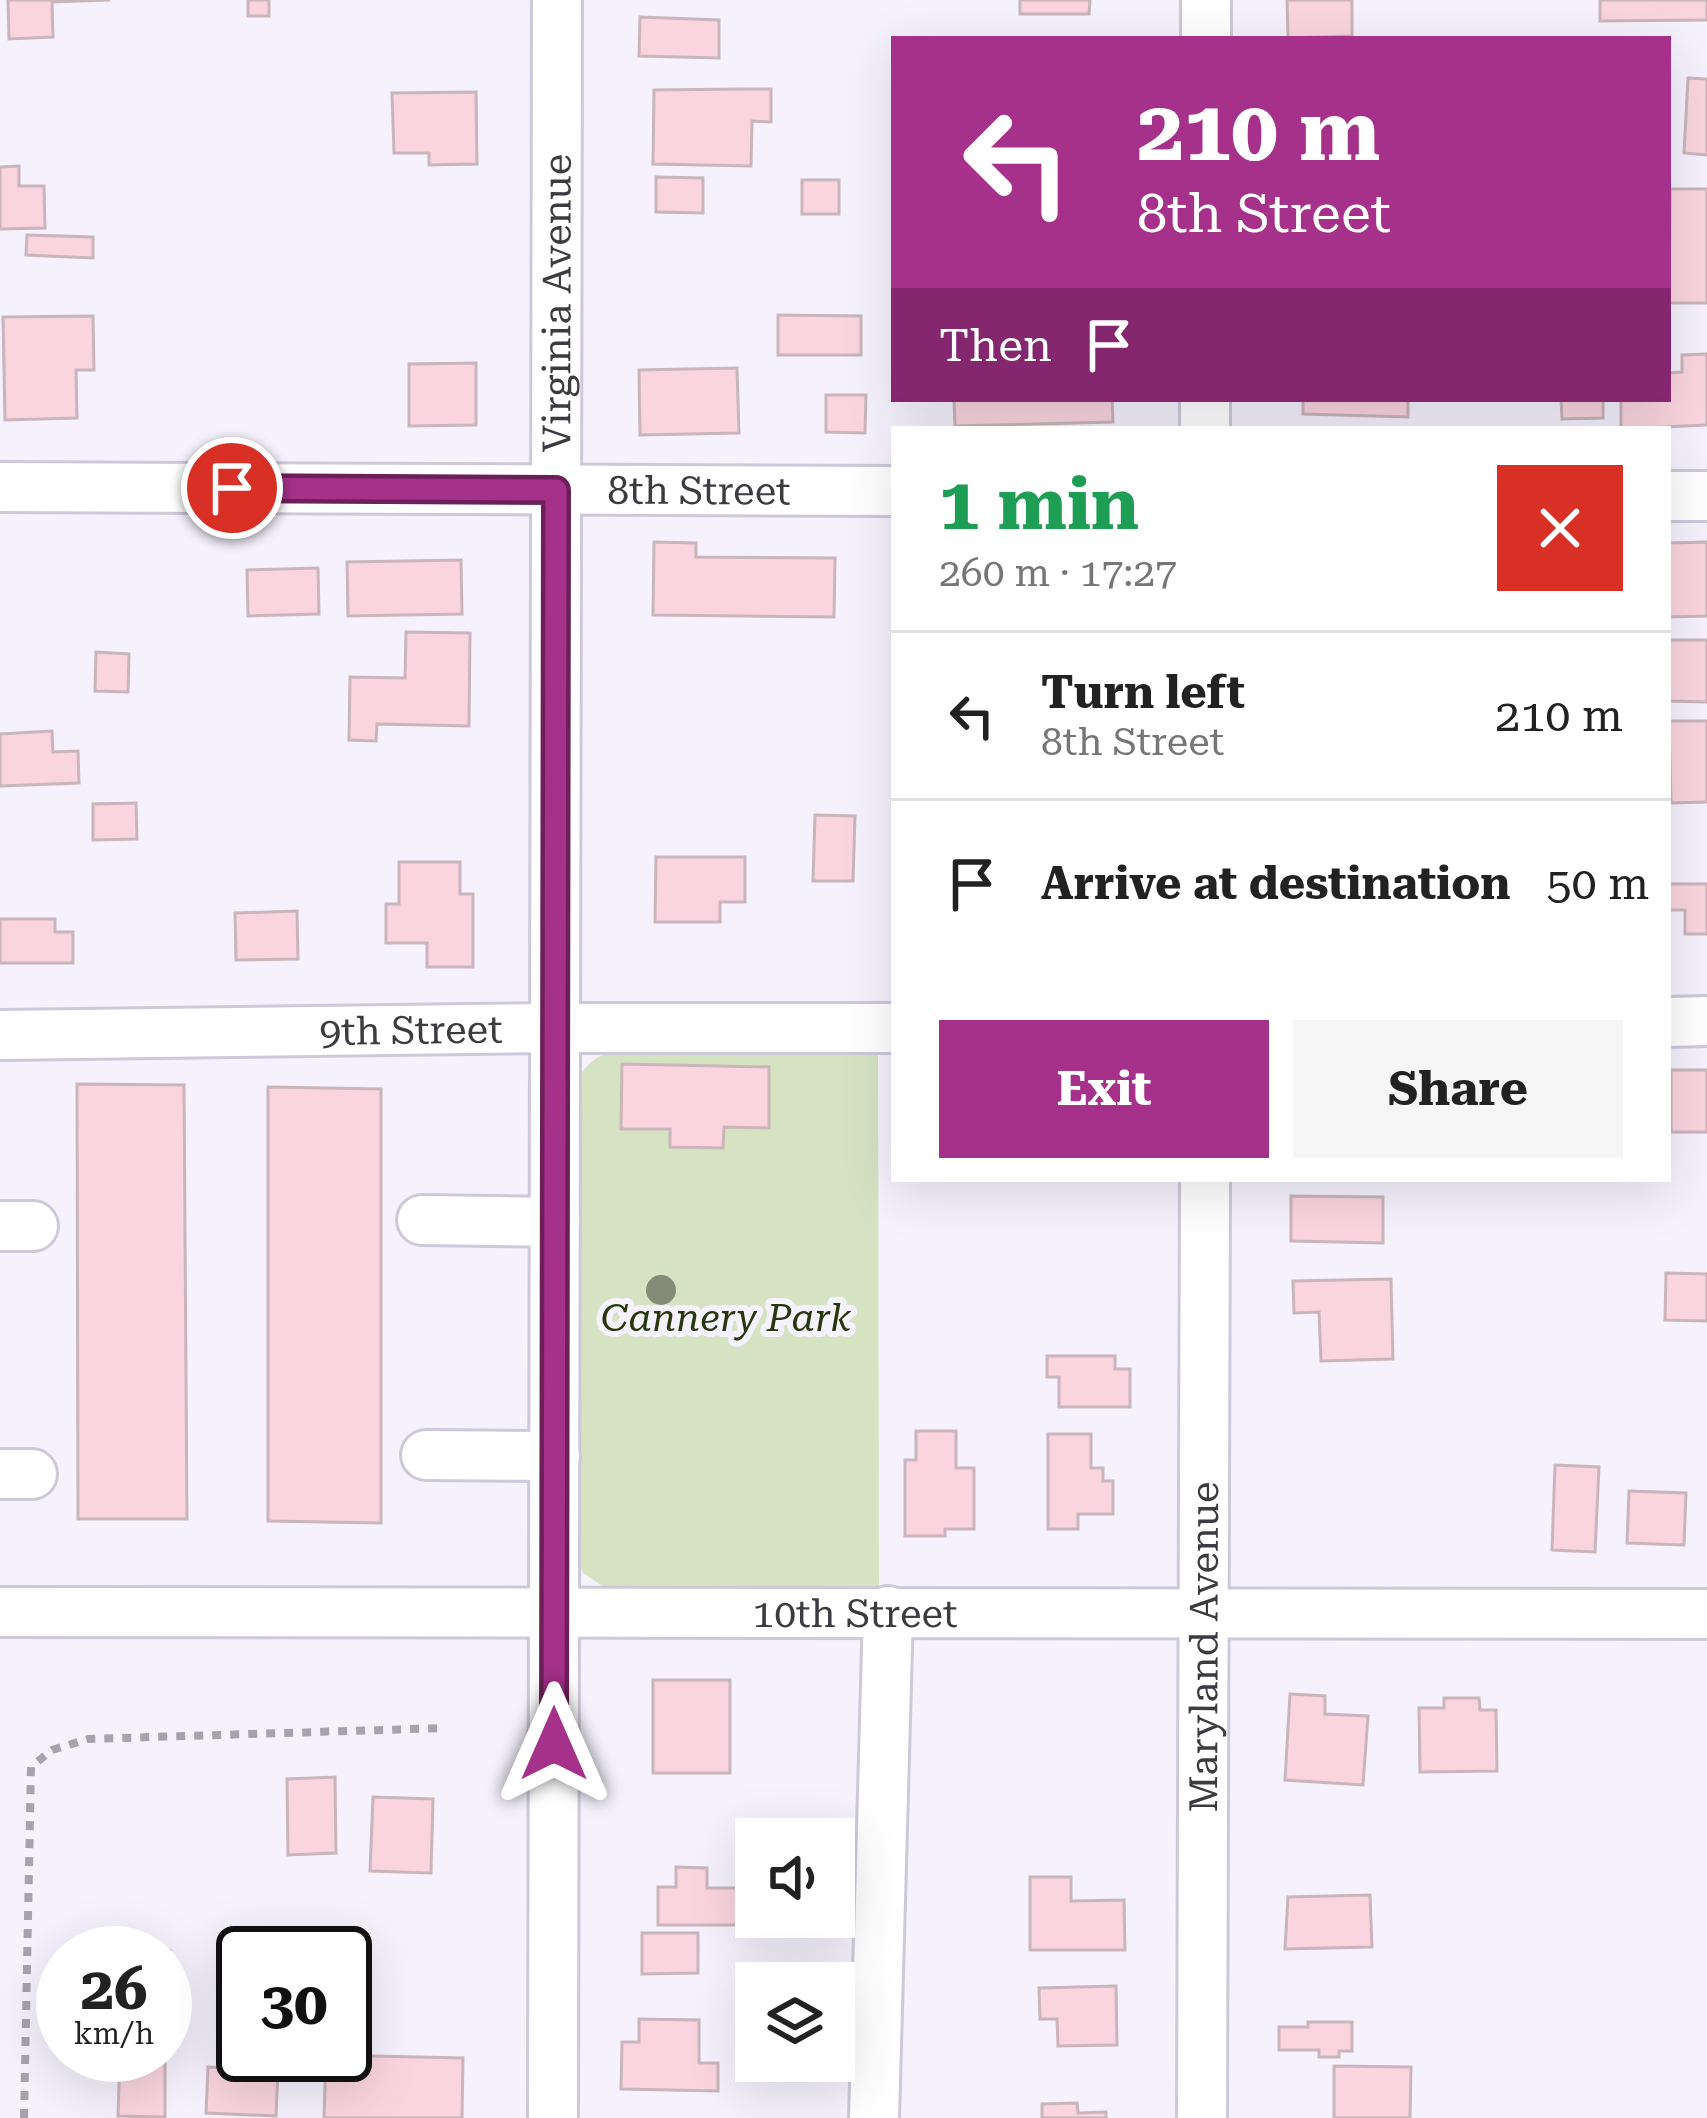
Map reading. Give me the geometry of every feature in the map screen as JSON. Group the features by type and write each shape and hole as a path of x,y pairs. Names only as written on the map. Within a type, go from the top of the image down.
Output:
{"street":[{"name":"Virginia Avenue","path":"553,2118 557,0"},
{"path":"1206,0 1206,36"},
{"name":"8th Street","path":"0,487 891,491"},
{"path":"1671,496 1707,496"},
{"path":"1671,1022 1707,1021"},
{"name":"9th Street","path":"0,1035 891,1028"},
{"name":"Maryland Avenue","path":"1202,2118 1205,1182"},
{"path":"422,1220 554,1222"},
{"path":"426,1455 554,1456"},
{"path":"874,2118 889,1611"},
{"name":"10th Street","path":"0,1612 1707,1614"}],"path":[{"path":"24,2118 31,1767 52,1750 88,1739 446,1728"}],"green space":[{"name":"Cannery Park","path":"878,1047 879,1589 604,1587 583,1573 573,1549 574,1086 592,1061 620,1050"}],"building":[{"path":"8,0 110,0 52,2 53,37 9,39"},
{"path":"248,0 269,0 269,16 248,16"},
{"path":"1020,0 1090,0 1089,14 1020,14"},
{"path":"1287,0 1352,0 1352,36 1288,36"},
{"path":"1600,0 1707,0 1707,20 1600,21"},
{"path":"640,17 719,20 719,58 639,56"},
{"path":"1688,78 1707,79 1707,155 1684,153"},
{"path":"771,89 771,122 752,121 751,166 653,164 654,90"},
{"path":"476,92 477,164 429,165 429,153 394,153 392,93"},
{"path":"19,166 19,186 44,186 45,228 0,229 0,167"},
{"path":"656,177 703,178 703,213 656,212"},
{"path":"802,180 839,180 839,214 802,214"},
{"path":"1671,189 1707,189 1707,303 1671,303"},
{"path":"27,235 93,237 93,258 26,255"},
{"path":"778,315 861,316 861,355 778,355"},
{"path":"93,316 94,370 76,370 77,418 5,420 3,317"},
{"path":"1707,354 1707,425 1621,426 1621,402 1671,402 1671,373 1682,372 1682,355"},
{"path":"476,363 476,425 409,426 409,364"},
{"path":"737,368 739,433 640,435 639,370"},
{"path":"826,395 866,395 865,433 826,432"},
{"path":"954,402 1112,402 1113,422 955,426"},
{"path":"1303,402 1408,402 1408,417 1303,414"},
{"path":"1561,402 1603,402 1603,418 1562,419"},
{"path":"654,542 696,543 696,557 835,558 834,617 653,615"},
{"path":"1707,542 1707,616 1671,617 1671,543"},
{"path":"461,560 462,614 348,616 347,562"},
{"path":"318,568 319,614 248,616 247,570"},
{"path":"406,632 470,633 469,726 377,724 376,741 349,740 350,677 405,678"},
{"path":"1671,640 1707,640 1707,702 1671,701"},
{"path":"96,652 129,654 128,692 95,691"},
{"path":"1671,721 1707,721 1707,802 1671,803"},
{"path":"52,731 53,752 78,751 79,783 0,786 0,734"},
{"path":"136,803 137,839 93,840 93,804"},
{"path":"815,815 855,816 853,881 813,881"},
{"path":"656,857 745,857 745,902 720,902 720,922 655,922"},
{"path":"399,862 460,862 460,894 473,894 473,967 427,967 427,943 386,943 386,904 399,904"},
{"path":"1671,884 1707,884 1707,934 1685,934 1685,910 1671,910"},
{"path":"297,911 298,959 236,960 235,913"},
{"path":"0,919 55,919 55,932 73,932 73,963 0,963"},
{"path":"622,1064 769,1067 769,1128 724,1127 723,1148 670,1147 670,1129 621,1129"},
{"path":"1671,1070 1707,1070 1707,1132 1671,1132"},
{"path":"77,1084 184,1085 187,1519 78,1519"},
{"path":"268,1087 381,1089 381,1523 268,1521"},
{"path":"1291,1196 1383,1197 1383,1243 1291,1241"},
{"path":"1666,1273 1707,1274 1707,1321 1665,1320"},
{"path":"1391,1279 1393,1359 1321,1361 1319,1312 1294,1313 1293,1281"},
{"path":"1047,1356 1115,1356 1115,1369 1130,1369 1130,1407 1059,1407 1059,1377 1047,1377"},
{"path":"916,1431 956,1431 956,1468 974,1468 974,1529 945,1529 945,1536 905,1536 905,1460 916,1460"},
{"path":"1048,1434 1091,1434 1091,1468 1103,1468 1103,1481 1113,1481 1113,1514 1078,1514 1078,1529 1048,1529"},
{"path":"1555,1465 1599,1467 1595,1552 1552,1550"},
{"path":"1629,1491 1686,1493 1684,1545 1627,1543"},
{"path":"653,1680 730,1680 730,1773 653,1773"},
{"path":"1290,1694 1325,1696 1325,1714 1368,1716 1363,1785 1285,1780"},
{"path":"1444,1698 1479,1698 1480,1710 1496,1710 1497,1771 1420,1772 1419,1708 1444,1708"},
{"path":"335,1777 336,1853 288,1855 287,1779"},
{"path":"373,1797 433,1799 431,1873 370,1871"},
{"path":"676,1867 707,1868 707,1888 735,1888 735,1925 658,1925 658,1887 676,1887"},
{"path":"1030,1877 1071,1877 1071,1901 1124,1900 1125,1950 1030,1950"},
{"path":"1370,1895 1372,1947 1285,1949 1288,1897"},
{"path":"642,1933 698,1933 698,1973 642,1974"},
{"path":"1116,1986 1117,2045 1058,2046 1057,2019 1040,2019 1039,1988"},
{"path":"639,2019 699,2020 699,2063 718,2063 718,2091 621,2089 622,2042 639,2042"},
{"path":"1308,2022 1352,2022 1352,2051 1319,2057 1319,2050 1279,2050 1279,2027 1308,2027"},
{"path":"372,2056 463,2058 462,2118 324,2118 325,2082 372,2082"},
{"path":"1334,2066 1411,2067 1410,2118 1334,2118"},
{"path":"208,2067 216,2067 216,2082 277,2082 276,2116 206,2113"},
{"path":"119,2082 165,2082 165,2117 118,2116"},
{"path":"1077,2103 1078,2113 1106,2112 1106,2118 1042,2118 1042,2104"}],"route":[{"path":"232,488 556,490 554,1744"}]}
